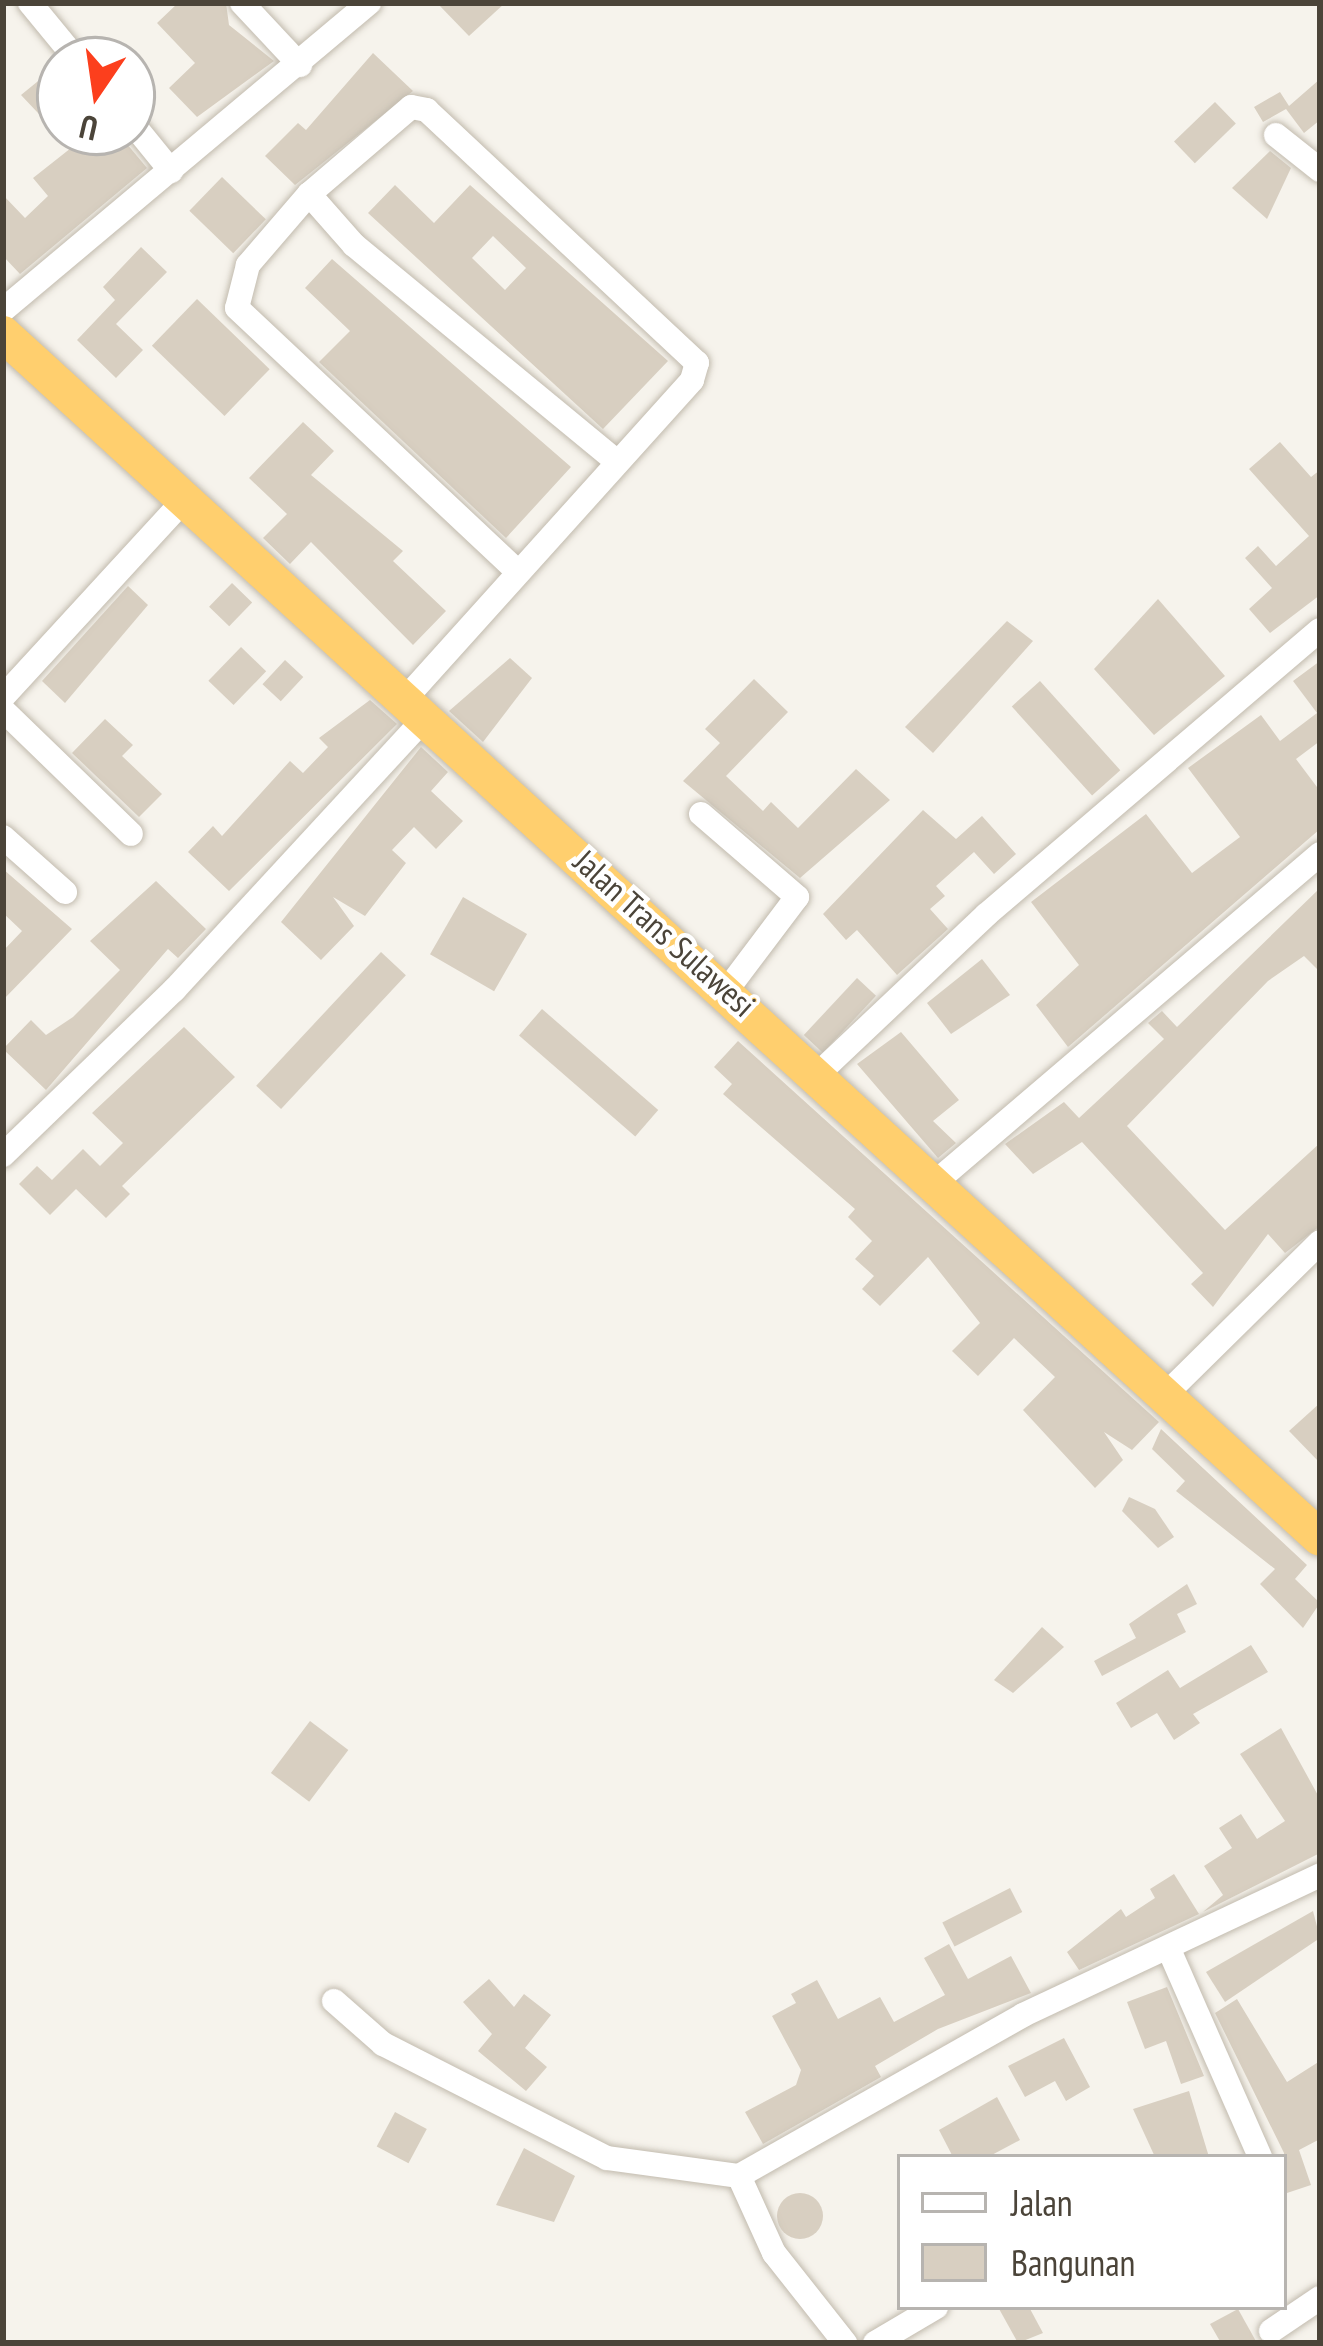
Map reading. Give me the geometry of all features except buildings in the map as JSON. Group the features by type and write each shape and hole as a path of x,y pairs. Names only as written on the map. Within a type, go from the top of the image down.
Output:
{"highway":[{"name":"Jalan Trans Sulawesi","path":"4,330 183,501 938,1180 1318,1532"}],"street":[{"path":"30,3 57,36"},
{"path":"242,3 300,65"},
{"path":"4,330 171,171 369,3"},
{"path":"3,1155 174,990 416,707 516,570 617,462 697,363 427,110 411,107 309,194 260,246 238,308 516,570"},
{"path":"1276,135 1320,170"},
{"path":"156,153 171,171"},
{"path":"309,194 354,245 617,462"},
{"path":"3,697 183,501"},
{"path":"820,1073 986,915 1320,630"},
{"path":"3,710 131,833"},
{"path":"701,814 797,897 727,990"},
{"path":"3,837 65,892"},
{"path":"938,1180 1320,854"},
{"path":"1169,1391 1320,1242"},
{"path":"334,2001 430,2071 607,2158 740,2176 1023,2014 1171,1954 1319,1879"},
{"path":"1171,1954 1259,2154"},
{"path":"740,2176 775,2252 845,2343"},
{"path":"1271,2331 1320,2298"},
{"path":"875,2343 931,2310"}]}
